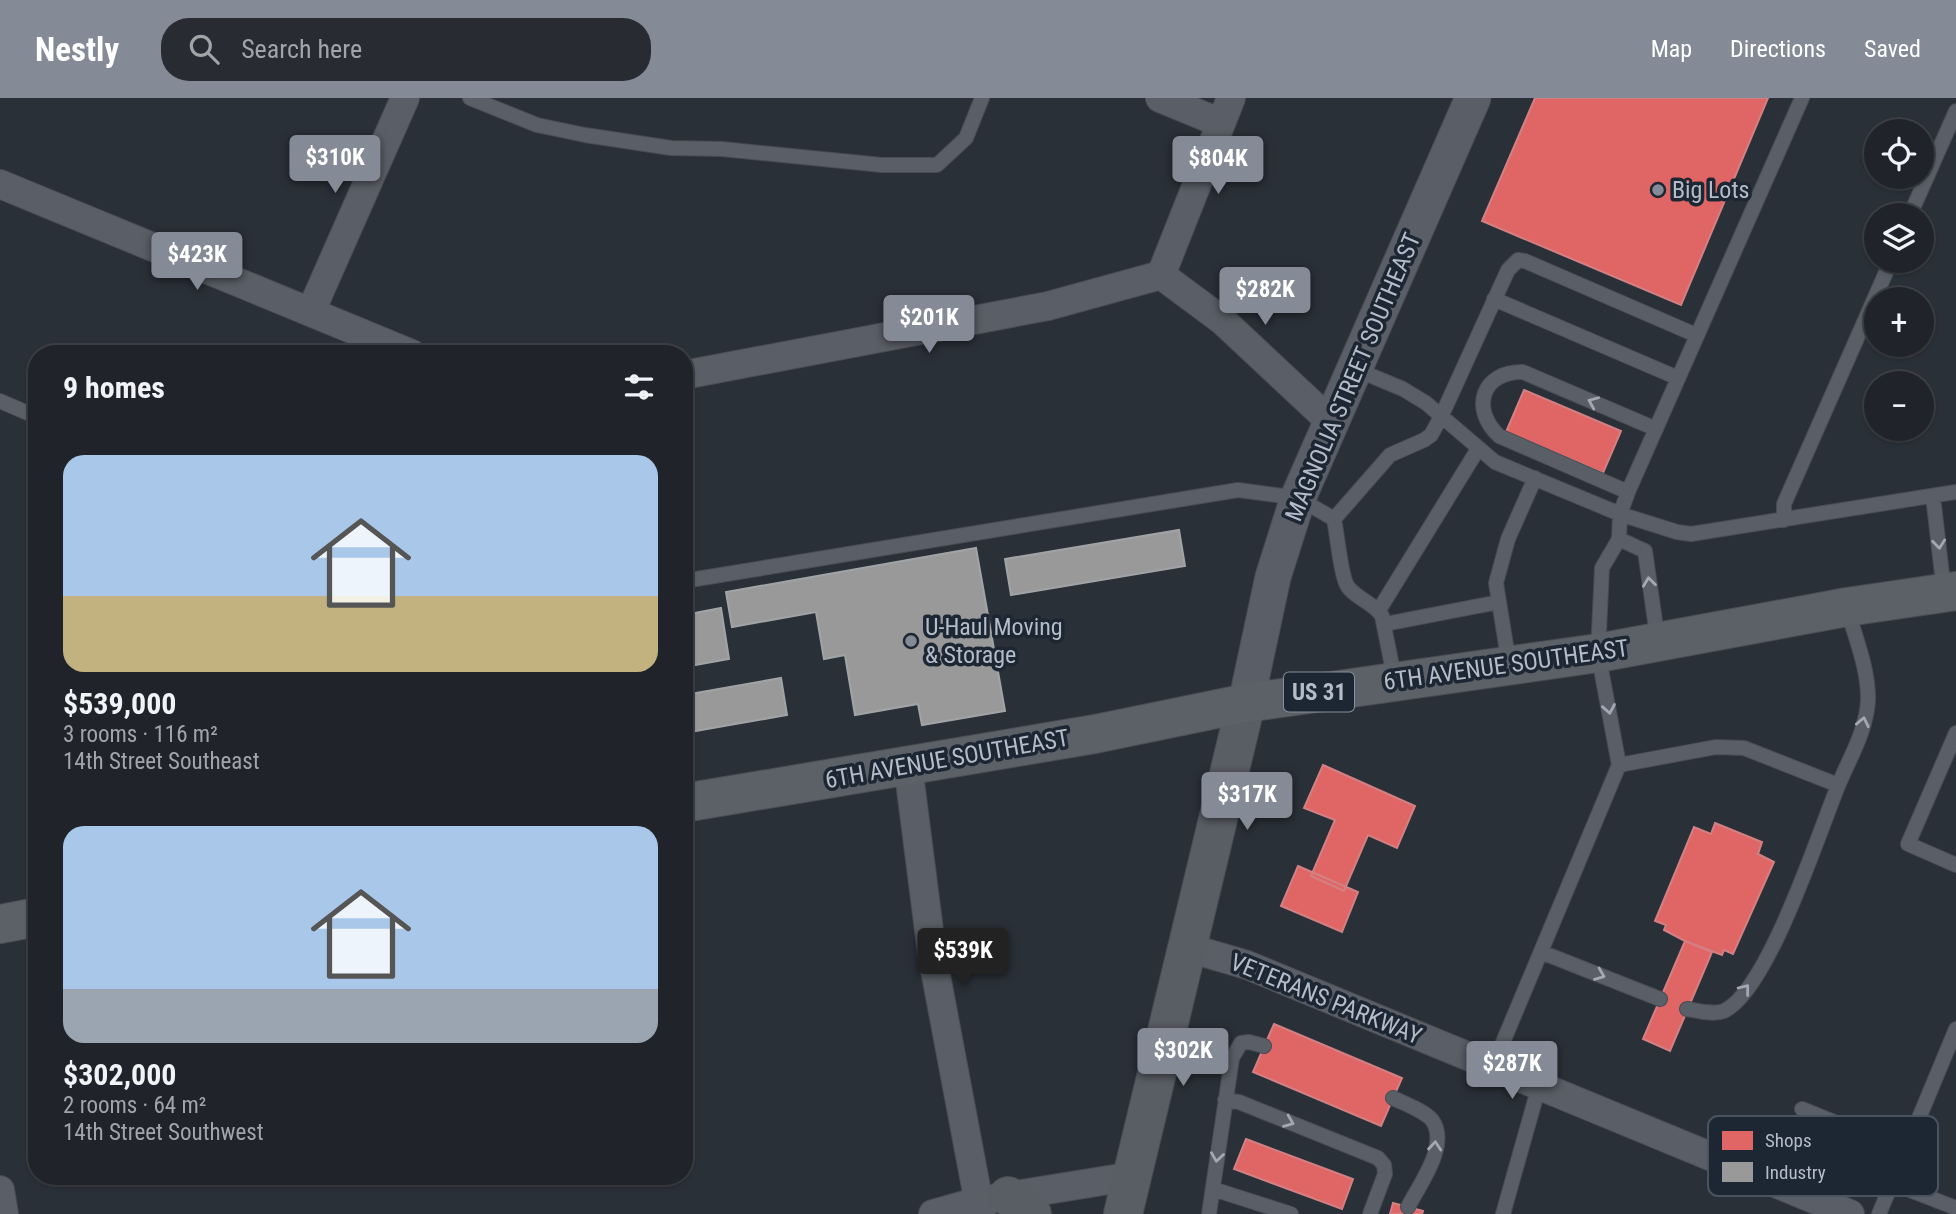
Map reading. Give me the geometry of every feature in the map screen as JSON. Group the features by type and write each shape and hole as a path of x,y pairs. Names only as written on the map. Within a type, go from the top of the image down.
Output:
{"main road":[{"name":"6TH AVENUE SOUTHEAST","path":"693,802 1095,734 1246,703 1598,653 1847,607 1950,592"},
{"path":"1123,1214 1246,703"},
{"path":"0,924 28,919"}],"street":[{"path":"311,311 405,98"},
{"path":"1160,98 1226,110 1161,275"},
{"name":"MAGNOLIA STREET SOUTHEAST","path":"1246,703 1273,578 1298,498 1473,98"},
{"path":"0,184 391,345"},
{"path":"693,373 1048,306 1161,275"},
{"path":"1161,275 1223,321 1332,423"},
{"path":"908,766 932,954 965,1133 1000,1206"},
{"name":"VETERANS PARKWAY","path":"1189,947 1247,965 1708,1156"},
{"path":"933,1214 1000,1206 1133,1176"},
{"path":"0,1191 4,1214"},
{"name":"VETERANS PARKWAY","path":"1806,1196 1850,1214"}],"lane":[{"path":"470,98 537,125 671,148 722,149 882,165 937,165 966,138 982,98"},
{"path":"1493,1066 1619,765 1598,653 1602,568 1619,539 1620,514 1628,492 1802,98"},
{"path":"1915,203 1956,111"},
{"path":"1334,519 1390,455 1431,435 1494,299 1513,263 1518,260 1696,335"},
{"path":"1784,520 1784,504 1886,273"},
{"path":"1494,299 1678,378"},
{"path":"1355,369 1403,389 1426,403 1495,462 1620,514 1677,532 1691,534 1956,492"},
{"path":"1628,492 1499,436 1485,416 1485,392 1490,382 1499,375 1509,371 1523,372 1656,429"},
{"path":"0,401 28,413"},
{"path":"1378,610 1478,449"},
{"path":"1509,665 1496,583 1508,539 1535,478"},
{"path":"693,580 1238,490 1298,498 1334,519 1348,587 1378,610 1385,624 1395,681"},
{"path":"1933,496 1950,592"},
{"path":"1619,539 1645,551 1658,642"},
{"path":"1385,624 1499,602"},
{"path":"1687,1009 1713,1013 1726,1010 1746,990 1791,910 1860,737 1868,702 1865,671 1847,607"},
{"path":"1956,733 1908,844 1956,865"},
{"path":"1619,765 1716,747 1744,748 1839,785"},
{"path":"1541,952 1660,999"},
{"path":"1920,1116 1956,1028"},
{"path":"1209,1214 1232,1058 1241,1043 1264,1046"},
{"path":"1503,1214 1539,1086"},
{"path":"1394,1098 1431,1119 1436,1129 1434,1157 1408,1207"},
{"path":"1225,1100 1239,1102 1378,1158 1384,1165 1385,1174 1370,1214"},
{"path":"1802,1110 1817,1116"},
{"path":"1213,1189 1291,1214"},
{"path":"1879,1214 1887,1196"},
{"path":"1925,1196 1956,1208"}],"building: Shops":[{"path":"1535,98 1768,98 1681,305 1482,221"},
{"path":"1524,390 1621,431 1603,473 1506,432"},
{"path":"1323,765 1415,806 1397,848 1368,835 1344,891 1311,876 1335,820 1304,808"},
{"path":"1715,823 1762,842 1758,854 1774,862 1733,954 1724,950 1722,955 1685,941 1664,930 1666,925 1655,921 1694,827 1711,834"},
{"path":"1298,866 1358,892 1342,932 1281,906"},
{"path":"1685,941 1712,952 1670,1051 1643,1039"},
{"path":"1274,1024 1402,1078 1381,1126 1253,1072"},
{"path":"1246,1139 1353,1179 1342,1209 1234,1169"},
{"path":"1393,1203 1423,1211 1422,1214 1390,1214"}],"building: Industry":[{"path":"1179,530 1185,566 1011,595 1005,559"},
{"path":"976,548 1005,711 922,725 918,704 855,715 845,655 824,659 816,612 732,627 726,592"},
{"path":"721,608 729,659 693,665 693,613"},
{"path":"781,678 787,715 693,731 693,693"}],"place":[{"name":"Big Lots","path":"1658,190"},
{"name":"U-Haul Moving & Storage","path":"911,641"}]}
